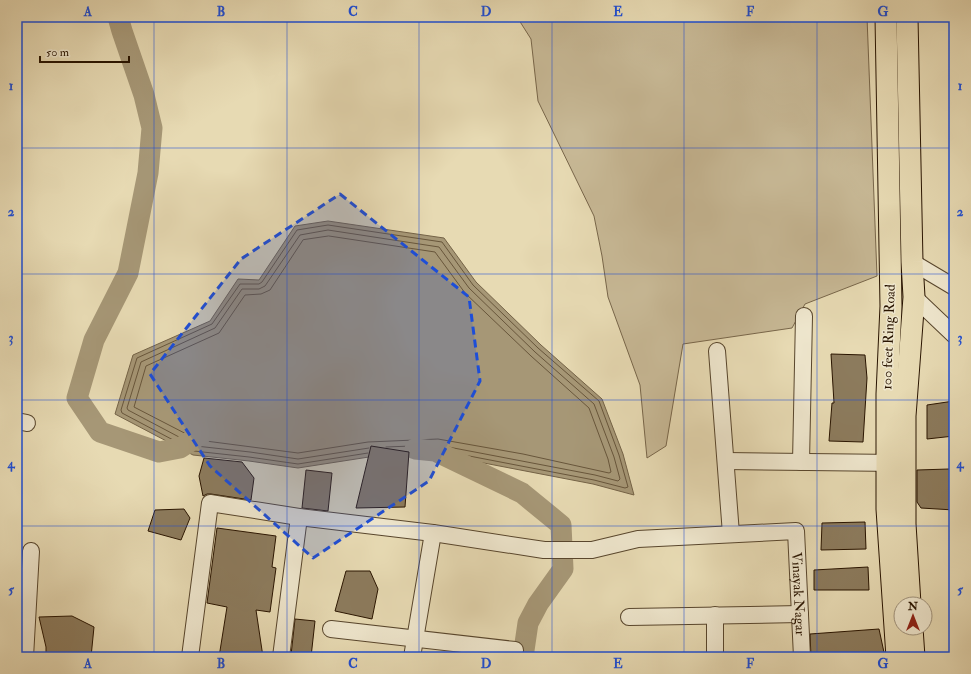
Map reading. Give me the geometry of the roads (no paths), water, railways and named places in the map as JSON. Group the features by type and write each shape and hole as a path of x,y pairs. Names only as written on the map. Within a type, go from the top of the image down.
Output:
{"main road":[{"name":"100 feet Ring Road","path":"886,17 890,306 886,394 905,524 910,596"},
{"name":"100 feet Ring Road","path":"898,657 887,509 904,416 914,297 907,17"},
{"path":"913,636 914,657"}],"street":[{"path":"912,262 954,287"},
{"path":"914,297 954,335"},
{"path":"801,462 804,316"},
{"path":"190,657 210,503 299,517 544,550 592,550 638,539 731,534 717,351"},
{"path":"726,461 896,463"},
{"path":"281,657 299,517"},
{"name":"Vinayak Nagar","path":"731,534 796,530 802,657"},
{"path":"412,657 433,534"},
{"path":"25,657 22,604 31,551"},
{"path":"629,617 800,614"},
{"path":"715,615 715,657"},
{"path":"331,629 515,650"}],"water":[{"path":"328,221 444,238 476,282 541,345 602,399 623,454 634,495 593,484 437,454 369,457 298,468 193,455 115,414 133,355 210,321 238,279 259,280 295,226"}],"waterway":[{"path":"118,17 144,95 152,128 148,173 128,273 94,340 77,398 100,432 159,452 180,448 203,433"},
{"path":"415,449 435,451 522,493 561,525 563,569 538,604 528,623 523,657"}]}
